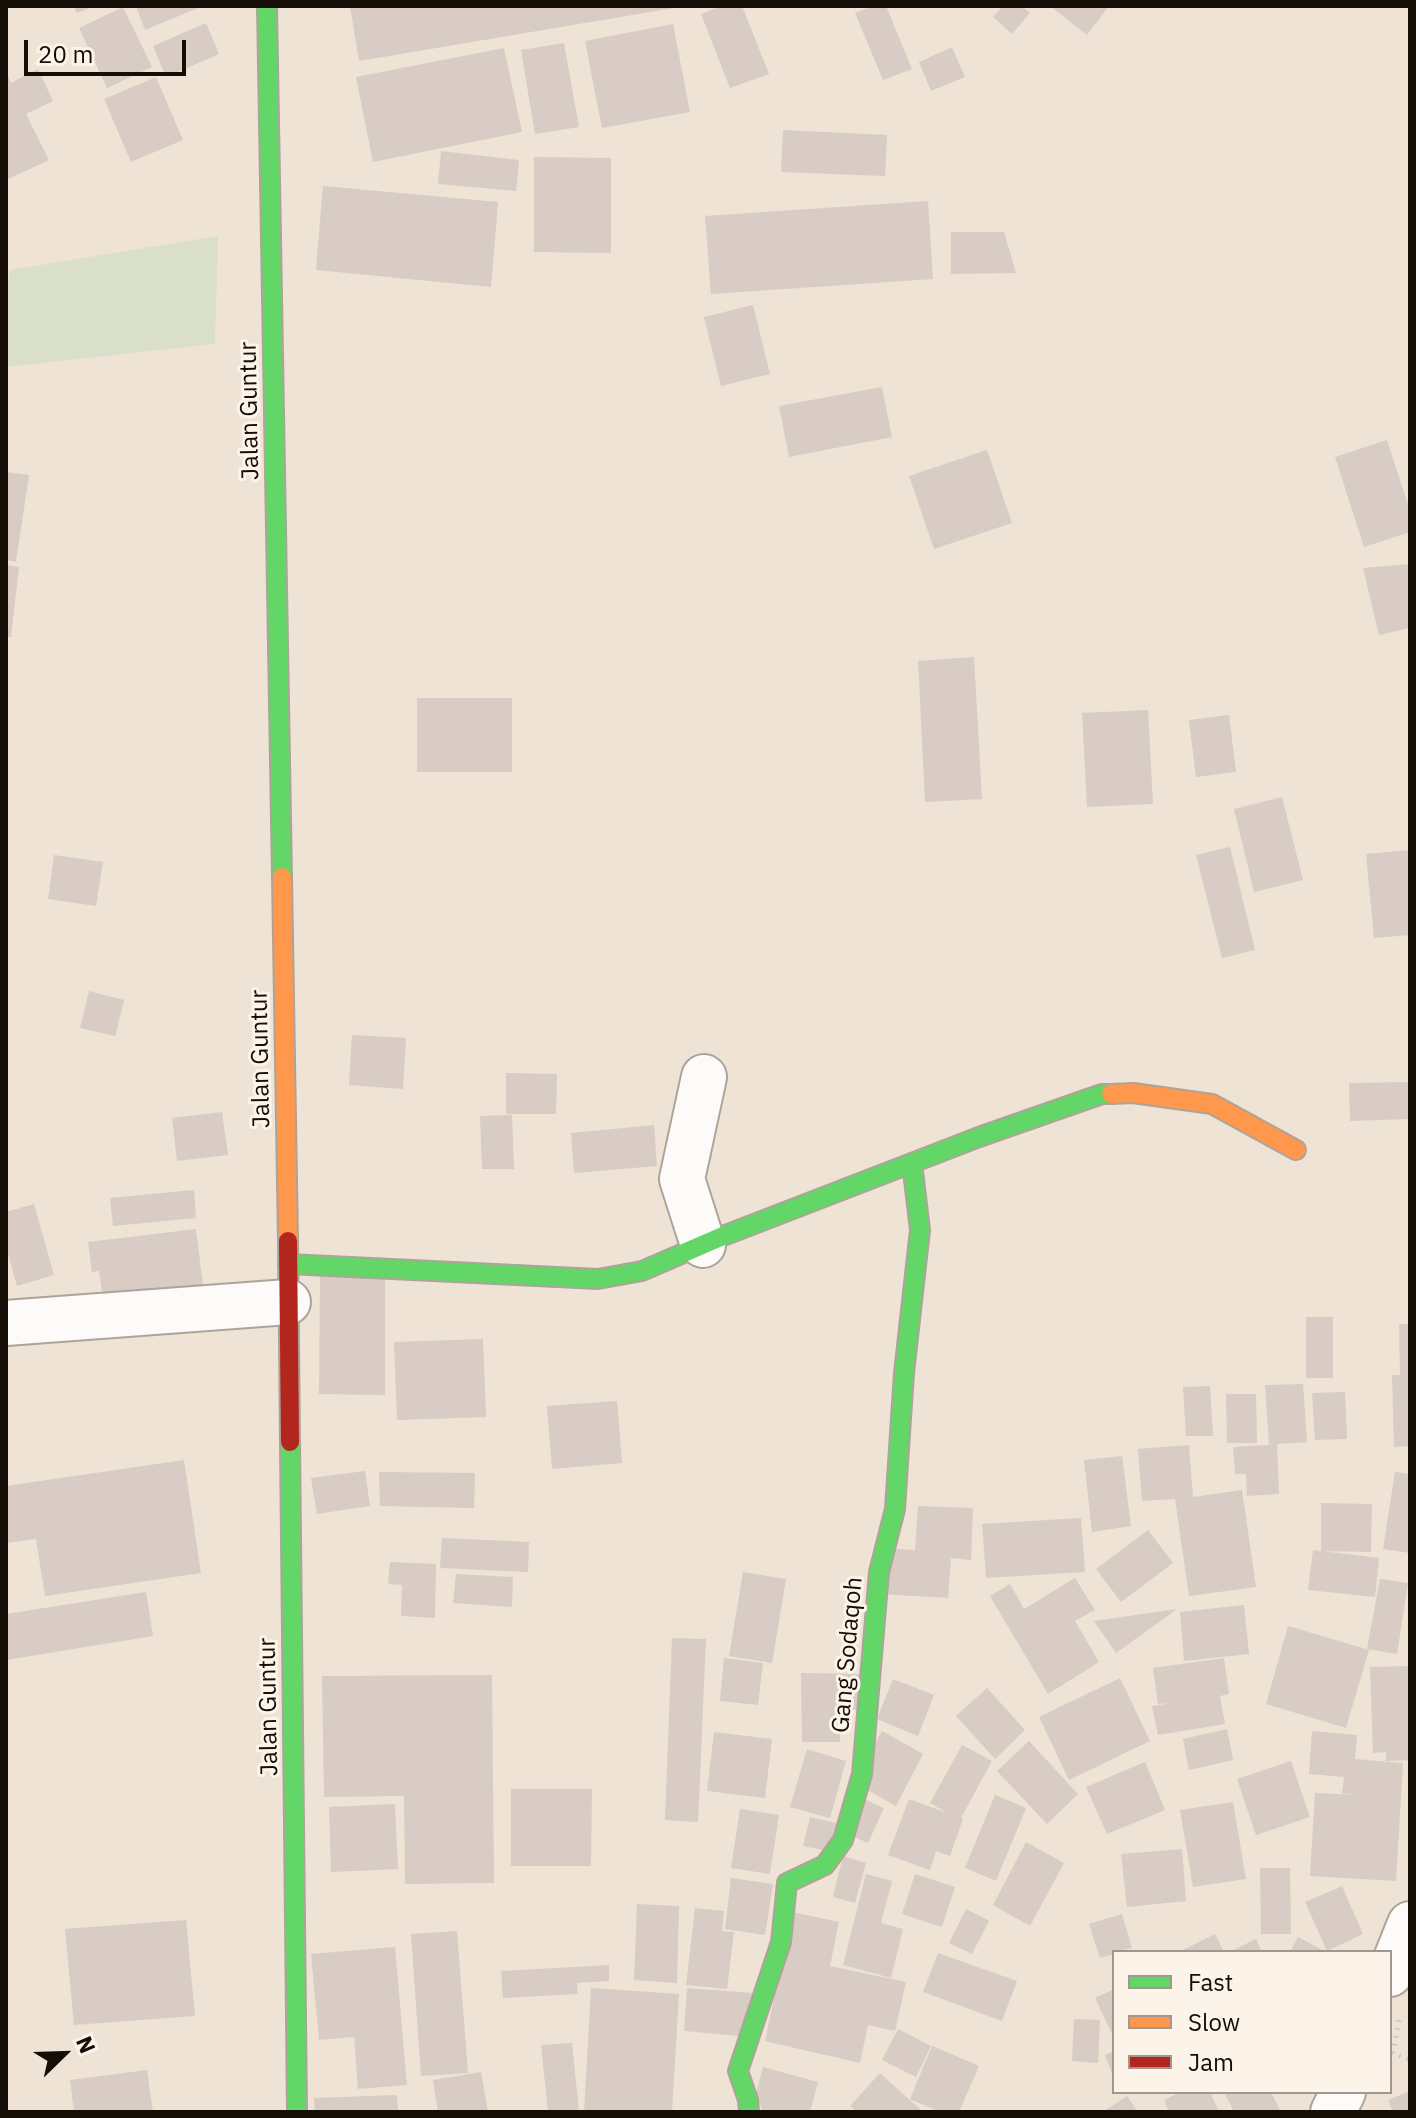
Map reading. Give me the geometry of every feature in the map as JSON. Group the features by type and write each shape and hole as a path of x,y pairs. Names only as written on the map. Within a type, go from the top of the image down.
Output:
{"street":[{"name":"Jalan Guntur","path":"267,6 288,1283 297,2112"},
{"path":"703,1245 682,1179 704,1077"},
{"path":"6,1323 288,1283 598,1279 642,1271 723,1236 979,1137 1102,1094 1133,1093 1212,1104 1296,1150"},
{"name":"Gang Sodaqoh","path":"749,2112 738,2071 781,1942 787,1883 825,1865 843,1840 862,1774 879,1572 895,1509 904,1373 920,1230 912,1163"},
{"path":"1392,1969 1410,1924"},
{"path":"1333,2112 1342,2094"}],"green space":[{"path":"218,236 215,344 6,367 6,293 10,270"}],"building":[{"path":"74,6 95,6 77,13"},
{"path":"136,6 203,6 145,30"},
{"path":"350,6 674,6 674,8 359,61"},
{"path":"722,6 742,6 769,74 730,88 701,14"},
{"path":"873,6 886,6 912,69 883,80 855,13"},
{"path":"1003,6 1022,6 1030,13 1012,34 993,17"},
{"path":"1050,6 1109,6 1087,35"},
{"path":"123,7 152,67 107,88 79,28"},
{"path":"206,23 219,54 166,77 153,46"},
{"path":"673,24 690,112 602,128 585,41"},
{"path":"564,43 579,127 535,134 521,50"},
{"path":"952,47 965,77 931,91 919,62"},
{"path":"504,48 522,132 373,162 356,77"},
{"path":"38,69 53,101 26,114 49,160 6,180 6,72 11,83"},
{"path":"156,77 183,140 131,162 104,99"},
{"path":"783,130 887,135 885,176 781,172"},
{"path":"441,151 519,160 516,191 438,184"},
{"path":"534,157 611,158 611,253 534,252"},
{"path":"323,186 498,202 491,287 316,270"},
{"path":"928,201 933,279 711,294 705,216"},
{"path":"951,232 1004,232 1016,273 951,274"},
{"path":"753,305 770,374 721,386 704,317"},
{"path":"882,387 892,437 789,457 779,406"},
{"path":"1387,440 1410,511 1410,532 1364,547 1335,457"},
{"path":"987,450 1012,523 934,549 909,476"},
{"path":"6,472 29,475 16,562 6,560"},
{"path":"1410,564 1410,628 1379,635 1363,568"},
{"path":"6,565 19,567 11,637 6,637"},
{"path":"974,657 982,799 925,802 918,661"},
{"path":"417,698 512,698 512,772 417,772"},
{"path":"1148,710 1153,804 1087,807 1082,713"},
{"path":"1229,715 1236,772 1196,777 1189,720"},
{"path":"1282,797 1303,880 1254,892 1234,809"},
{"path":"1230,847 1255,950 1222,958 1196,855"},
{"path":"1410,850 1410,935 1374,938 1366,854"},
{"path":"54,855 103,862 96,906 48,899"},
{"path":"89,991 124,1000 115,1036 80,1028"},
{"path":"352,1035 406,1038 403,1089 349,1085"},
{"path":"506,1073 557,1074 556,1114 506,1114"},
{"path":"1410,1082 1410,1119 1350,1121 1349,1083"},
{"path":"222,1112 228,1155 177,1161 172,1118"},
{"path":"512,1115 514,1169 482,1169 480,1116"},
{"path":"654,1125 657,1166 574,1173 571,1133"},
{"path":"194,1190 196,1218 113,1226 110,1198"},
{"path":"34,1204 54,1275 17,1286 6,1247 6,1212"},
{"path":"196,1229 203,1285 103,1297 99,1271 92,1272 88,1242"},
{"path":"320,1276 385,1276 385,1395 319,1394"},
{"path":"1306,1317 1333,1317 1333,1378 1306,1378"},
{"path":"1399,1324 1410,1324 1410,1446 1394,1447 1392,1375 1400,1375"},
{"path":"483,1339 486,1417 397,1420 394,1342"},
{"path":"1303,1384 1307,1442 1277,1444 1279,1494 1247,1496 1246,1474 1235,1474 1233,1447 1269,1445 1265,1385"},
{"path":"1210,1386 1213,1436 1186,1436 1183,1387"},
{"path":"1345,1392 1347,1439 1315,1440 1312,1393"},
{"path":"1226,1394 1256,1394 1257,1443 1227,1443"},
{"path":"617,1401 622,1463 552,1469 547,1406"},
{"path":"1189,1445 1193,1497 1242,1490 1256,1587 1189,1596 1175,1499 1142,1501 1138,1449"},
{"path":"1122,1456 1131,1526 1092,1532 1084,1460"},
{"path":"184,1460 201,1573 45,1596 36,1539 6,1543 6,1486"},
{"path":"365,1471 370,1506 317,1514 311,1478"},
{"path":"379,1472 475,1473 474,1508 380,1506"},
{"path":"1395,1472 1410,1474 1410,1553 1383,1549"},
{"path":"1321,1503 1372,1504 1371,1552 1321,1551"},
{"path":"918,1506 973,1508 971,1560 951,1558 948,1598 878,1594 880,1548 915,1550"},
{"path":"1081,1518 1085,1572 986,1578 982,1524"},
{"path":"1148,1530 1173,1563 1121,1602 1096,1569"},
{"path":"442,1538 529,1542 528,1572 440,1568"},
{"path":"1313,1550 1379,1558 1375,1597 1308,1590"},
{"path":"390,1562 436,1564 435,1618 401,1616 402,1585 388,1584"},
{"path":"743,1572 786,1579 772,1663 729,1656"},
{"path":"456,1574 513,1577 512,1607 453,1603"},
{"path":"1075,1578 1095,1610 1075,1621 1099,1662 1048,1694 990,1596 1010,1584 1024,1609"},
{"path":"1380,1579 1408,1583 1397,1654 1367,1649"},
{"path":"146,1592 153,1636 6,1660 6,1614"},
{"path":"1244,1605 1249,1654 1184,1661 1180,1612"},
{"path":"1177,1609 1116,1653 1094,1621"},
{"path":"1288,1626 1369,1650 1346,1728 1266,1704"},
{"path":"672,1638 706,1639 698,1822 665,1820"},
{"path":"724,1658 763,1663 758,1705 720,1701"},
{"path":"1224,1658 1229,1694 1220,1696 1225,1724 1158,1735 1152,1706 1173,1703 1158,1704 1153,1668"},
{"path":"1410,1666 1410,1760 1386,1761 1386,1752 1373,1753 1370,1667"},
{"path":"801,1673 860,1674 861,1710 840,1710 840,1742 802,1742"},
{"path":"492,1675 494,1883 405,1884 404,1796 324,1797 322,1676"},
{"path":"1120,1678 1150,1741 1069,1780 1039,1717"},
{"path":"893,1679 934,1695 918,1736 877,1719"},
{"path":"987,1688 1025,1730 995,1759 956,1716"},
{"path":"1227,1729 1233,1760 1189,1770 1183,1739"},
{"path":"882,1731 923,1754 896,1806 853,1782"},
{"path":"1312,1731 1357,1735 1355,1759 1403,1763 1396,1881 1310,1876 1315,1793 1359,1795 1342,1793 1344,1777 1309,1774"},
{"path":"714,1732 772,1739 765,1798 707,1791"},
{"path":"1029,1741 1078,1794 1047,1824 997,1771"},
{"path":"962,1745 992,1761 961,1818 950,1856 936,1851 930,1870 888,1855 909,1799 947,1813 930,1803"},
{"path":"807,1749 846,1761 830,1818 790,1807"},
{"path":"1291,1761 1310,1817 1256,1835 1237,1779"},
{"path":"1145,1762 1165,1810 1107,1834 1086,1787"},
{"path":"511,1789 592,1789 591,1866 511,1866"},
{"path":"855,1795 884,1808 868,1843 839,1830 833,1852 803,1846 810,1817 840,1824"},
{"path":"995,1795 1026,1808 996,1881 965,1868"},
{"path":"1233,1802 1246,1879 1193,1887 1180,1810"},
{"path":"395,1804 398,1869 331,1872 329,1807"},
{"path":"740,1809 779,1815 770,1874 731,1868"},
{"path":"1026,1842 1064,1863 1030,1926 993,1905"},
{"path":"1182,1849 1186,1901 1127,1907 1121,1854"},
{"path":"843,1856 866,1863 855,1903 833,1897"},
{"path":"1260,1868 1290,1868 1291,1934 1261,1934"},
{"path":"866,1874 892,1881 881,1923 903,1929 891,1978 843,1965"},
{"path":"915,1874 955,1887 942,1927 902,1914"},
{"path":"731,1878 773,1884 765,1935 725,1929"},
{"path":"1342,1886 1363,1934 1327,1950 1305,1902"},
{"path":"637,1904 679,1906 677,1983 634,1980"},
{"path":"695,1908 724,1911 722,1931 734,1932 727,1989 686,1985"},
{"path":"966,1909 989,1921 972,1954 949,1943"},
{"path":"792,1912 839,1922 830,1966 906,1982 895,2031 868,2025 860,2063 765,2041"},
{"path":"1122,1914 1132,1948 1112,1950 1112,1955 1100,1958 1089,1924"},
{"path":"186,1920 195,2016 74,2025 65,1929"},
{"path":"457,1931 468,2073 421,2076 411,1934"},
{"path":"1215,1934 1223,1950 1183,1950"},
{"path":"1298,1937 1322,1950 1291,1950"},
{"path":"1256,1939 1261,1950 1233,1950"},
{"path":"395,1947 407,2085 358,2089 354,2037 319,2040 311,1954"},
{"path":"938,1953 1017,1981 1002,2021 923,1992"},
{"path":"609,1965 609,1981 577,1983 578,1994 503,1998 501,1971"},
{"path":"591,1988 679,1994 672,2112 584,2112"},
{"path":"687,1988 753,1993 750,2037 684,2031"},
{"path":"1112,1990 1112,2034 1095,1998"},
{"path":"1074,2019 1100,2020 1098,2063 1072,2061"},
{"path":"898,2029 931,2046 916,2077 882,2060"},
{"path":"572,2043 579,2112 548,2112 541,2045"},
{"path":"932,2046 979,2066 959,2112 940,2112 910,2099"},
{"path":"1112,2052 1112,2074 1105,2055"},
{"path":"763,2067 818,2082 810,2112 763,2112 756,2094"},
{"path":"147,2070 153,2112 74,2112 70,2080"},
{"path":"481,2072 488,2112 438,2112 433,2080"},
{"path":"880,2073 923,2112 857,2112 850,2106"},
{"path":"1410,2091 1410,2112 1393,2112 1388,2100"},
{"path":"1177,2094 1211,2094 1219,2112 1169,2112 1164,2100"},
{"path":"1225,2094 1272,2094 1281,2112 1234,2112"},
{"path":"397,2095 398,2112 315,2112 314,2098"},
{"path":"1127,2096 1138,2112 1103,2112"}],"traffic: fast":[{"path":"267,6 282,877"},
{"path":"288,1264 598,1279 642,1271 723,1236 979,1137 1102,1094 1111,1094"},
{"path":"749,2112 738,2071 781,1942 787,1883 825,1865 843,1840 862,1774 879,1572 895,1509 904,1373 920,1230 912,1163"},
{"path":"290,1442 297,2112"}],"traffic: slow":[{"path":"282,877 288,1241"},
{"path":"1111,1094 1133,1093 1212,1104 1296,1150"}],"traffic: jam":[{"path":"288,1241 290,1442"}]}
